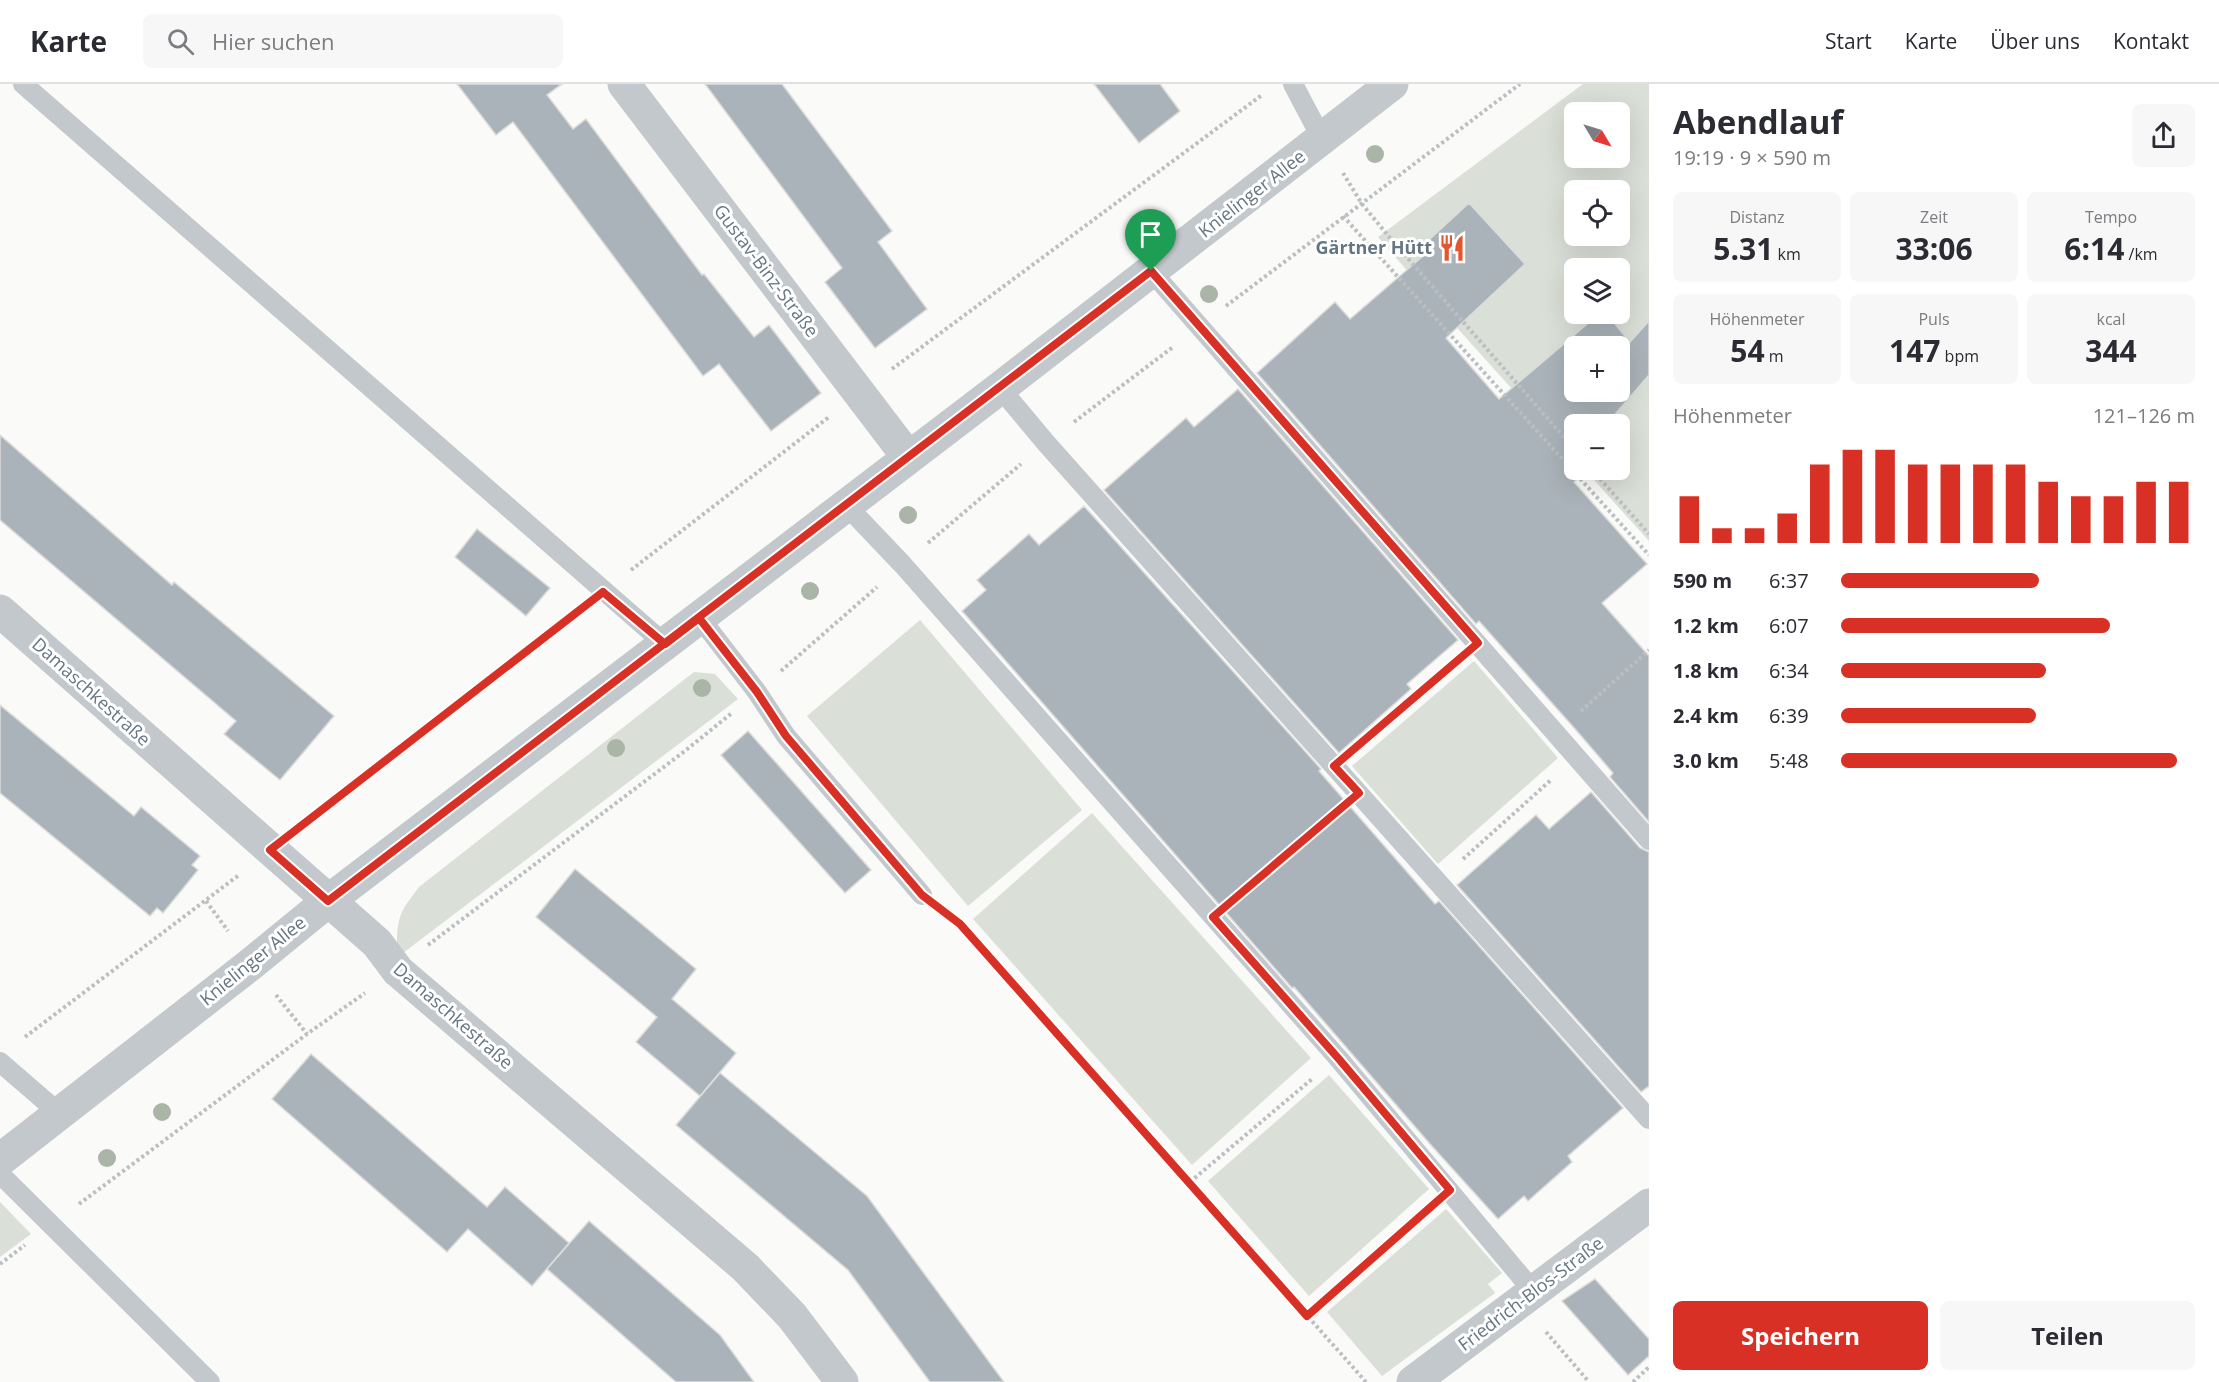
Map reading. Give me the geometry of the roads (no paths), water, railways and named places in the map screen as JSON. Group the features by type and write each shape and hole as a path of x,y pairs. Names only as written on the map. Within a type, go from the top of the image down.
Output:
{"street":[{"name":"Gustav-Binz-Straße","path":"624,84 908,457"},
{"name":"Knielinger Allee","path":"0,1160 328,901 1000,388 1392,84"},
{"name":"Damaschkestraße","path":"0,611 377,943 398,971 745,1267 792,1316 842,1382"},
{"name":"Friedrich-Blos-Straße","path":"1413,1382 1649,1205"}],"lane":[{"path":"23,84 665,644"},
{"path":"1293,84 1322,139"},
{"path":"1151,271 1649,840"},
{"path":"1000,388 1046,443 1649,1119"},
{"path":"846,505 903,565 1338,1058 1450,1190 1527,1297"},
{"path":"699,618 757,692 786,736 922,895"},
{"path":"0,1062 59,1113"},
{"path":"0,1174 210,1382"}],"place":[{"name":"Gärtner Hütt","path":"1452,248"}]}
